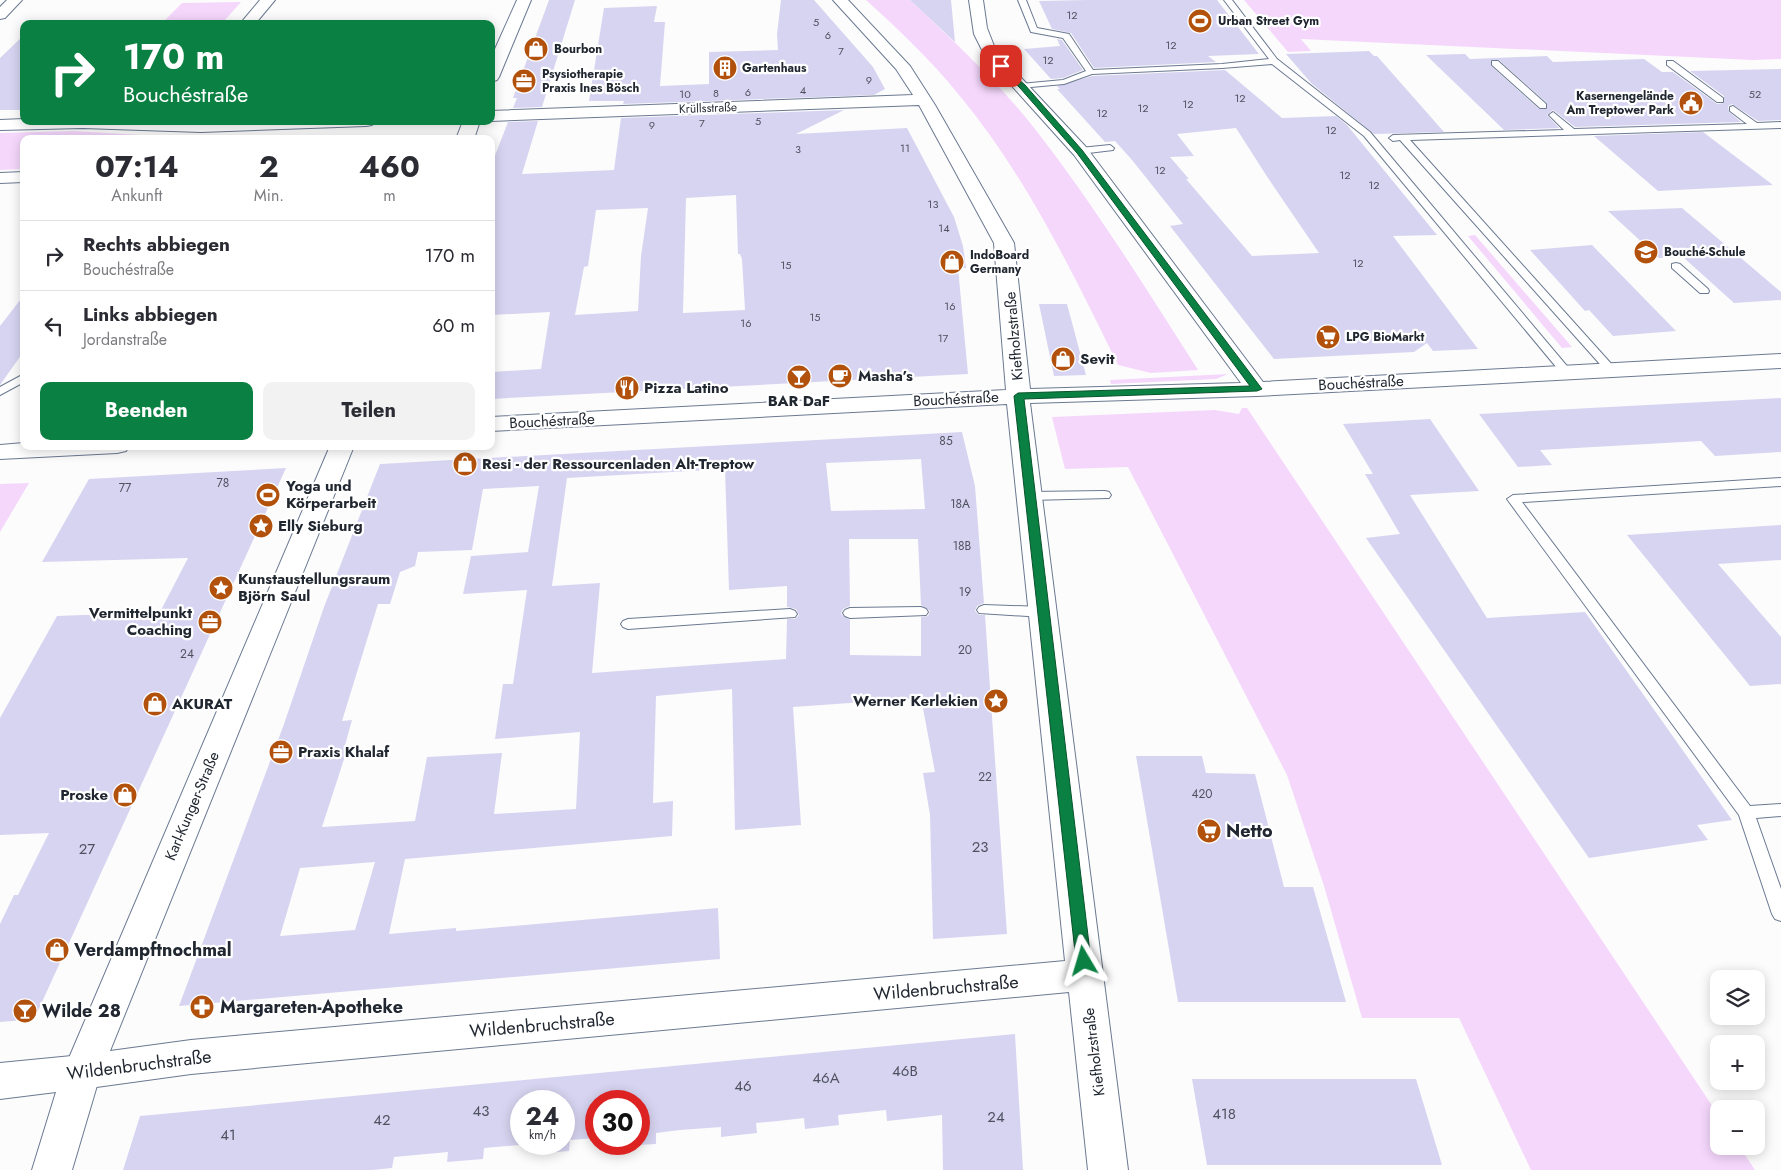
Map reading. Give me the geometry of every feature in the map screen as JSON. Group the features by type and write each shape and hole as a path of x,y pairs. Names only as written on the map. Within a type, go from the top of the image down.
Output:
{"street":[{"path":"0,16 15,0"},
{"path":"250,20 268,0"},
{"path":"495,68 524,0"},
{"name":"Kiefholzstraße","path":"840,0 902,66 924,100 1004,243 1018,374 1018,396 1108,1170"},
{"path":"976,0 982,41 990,53 1080,152 1257,389"},
{"name":"Krüllsstraße","path":"495,116 924,100"},
{"path":"0,125 20,125"},
{"path":"109,125 161,129 264,125"},
{"path":"0,178 20,177"},
{"name":"Bouchéstraße","path":"495,424 1018,396 1257,389 1781,360"},
{"path":"0,452 39,450"},
{"name":"Karl-Kunger-Straße","path":"52,1170 82,1072 340,450"},
{"name":"Wildenbruchstraße","path":"0,1081 191,1057 1086,975"}],"lane":[{"path":"1022,0 1034,30 1066,36 1091,72"},
{"path":"1228,0 1274,61 1337,112 1348,118 1356,128 1367,134 1566,372"},
{"path":"1022,86 1064,82 1091,72 1274,61"},
{"path":"1494,63 1543,106"},
{"path":"1670,63 1720,100"},
{"path":"1733,109 1755,126"},
{"path":"1553,115 1572,132"},
{"path":"1611,370 1398,138 1781,125"},
{"path":"1080,152 1110,148"},
{"path":"1676,266 1704,292"},
{"path":"0,392 20,380"},
{"path":"1781,482 1513,499 1746,813 1781,914"},
{"path":"1030,496 1105,494"},
{"path":"984,610 1043,612"},
{"path":"850,612 921,612"},
{"path":"628,624 790,614"},
{"path":"1746,813 1781,810"}],"shaded area":[{"path":"866,0 910,0 1014,103 1073,179 1198,370 1151,373 1118,365 1046,225 983,126 926,57"},
{"path":"1244,0 1781,0 1781,59 1753,60 1301,39 1311,51 1288,52"},
{"path":"241,2 225,20 165,20 182,3"},
{"path":"73,131 141,135 20,135 20,169 0,170 0,133"},
{"path":"1475,235 1572,347 1562,348 1468,236"},
{"path":"1228,374 1216,379 1111,384 1110,380"},
{"path":"1242,408 1247,408 1710,1102 1710,1155 1745,1155 1755,1170 1531,1170 1459,1018 1362,1018 1324,886 1287,775 1128,467 1065,469 1052,417 1215,410 1239,414"},
{"path":"29,483 0,532 0,484"}],"building":[{"path":"549,0 575,0 542,107 513,108 517,98 513,98"},
{"path":"781,0 814,0 873,67 885,89 874,95 623,104 624,101 589,101 604,8 657,6 654,22 665,22 660,86 709,84 709,52 778,50 777,34"},
{"path":"910,0 951,0 955,42"},
{"path":"1217,0 1259,54 1208,56 1216,62 1094,68 1071,33 1052,29 1039,1"},
{"path":"20,39 20,110 0,110 0,58"},
{"path":"1057,39 1062,40 1083,70 1063,78 1051,79 1024,49 1060,46"},
{"path":"1369,51 1374,56 1377,56 1444,132 1374,134 1312,84 1286,54"},
{"path":"1465,54 1470,59 1547,56 1553,62 1644,59 1662,72 1673,72 1717,104 1724,103 1724,96 1690,71 1781,69 1781,120 1758,121 1732,104 1728,106 1729,112 1741,122 1575,127 1553,110 1547,115 1559,128 1504,130 1426,55","holes":["1491,60 1499,60 1547,103 1547,109 1539,109 1491,66"]},
{"path":"1225,70 1282,118 1336,116 1347,125 1437,235 1393,236 1478,349 1433,351 1427,343 1414,352 1274,359 1170,226 1183,224 1132,160 1115,141 1105,142 1057,89 1060,89 1057,86 1092,76","holes":["1236,128 1319,253 1252,256 1186,179 1189,179 1170,157 1194,156 1177,134"]},
{"path":"844,110 796,134 907,128 954,217 963,246 966,268 958,268 968,374 495,399 495,372 541,369 550,312 495,315 495,156 508,122 538,121 522,174 614,170 621,118","holes":["736,195 738,254 740,254 742,259 745,310 683,313 686,198","648,208 641,256 638,311 575,315 584,267 588,266 596,210"]},
{"path":"1703,132 1773,185 1658,191 1594,136"},
{"path":"1682,208 1781,292 1781,300 1734,303 1683,257 1659,258 1608,211"},
{"path":"1592,245 1676,331 1613,336 1589,310 1585,311 1530,250"},
{"path":"20,300 20,357 0,385 0,326"},
{"path":"1039,304 1067,304 1086,375 1054,376"},
{"path":"1781,398 1781,452 1715,456 1701,441 1540,450 1552,465 1518,467 1479,414"},
{"path":"1430,419 1479,491 1410,495 1487,618 1585,612 1732,820 1697,825 1708,840 1589,858 1366,538 1400,534 1365,474 1373,474 1343,424"},
{"path":"962,432 975,486 984,603 977,606 975,611 979,615 985,615 1007,934 933,939 930,815 923,773 935,772 921,698 793,707 801,825 735,830 732,689 656,696 653,803 673,801 672,836 405,859 389,934 456,928 456,931 718,908 720,959 179,1006 284,724 324,607 380,464","holes":["921,459 925,509 831,511 826,463","725,469 729,590 787,586 787,607 796,609 799,615 795,619 787,619 786,659 592,673 600,583 552,586 567,478","539,486 528,552 471,556 463,594 527,590 513,684 503,684 495,739 580,732 576,809 494,814 502,753 427,757 415,821 322,827 347,750 344,749 352,720 342,721 378,604 390,604 400,572 415,566 418,552 472,550 483,489","849,539 918,539 921,605 930,611 928,616 921,617 921,656 850,655 850,620 841,614 843,609 850,606","375,862 355,930 280,936 300,868"]},
{"path":"286,468 37,1013 25,1020 0,1022 0,924 14,895 18,895 49,833 0,835 0,718 57,616 160,612 188,558 42,562 89,479"},
{"path":"1781,525 1781,560 1718,564 1781,637 1781,684 1750,686 1627,535"},
{"name":"Netto","path":"1136,756 1202,756 1206,773 1255,774 1284,887 1313,887 1346,1002 1178,1002"},
{"path":"1015,1034 1023,1170 943,1170 942,1115 887,1121 886,1110 838,1115 839,1125 805,1129 804,1118 756,1123 757,1133 721,1137 721,1127 656,1133 656,1144 650,1144 650,1090 585,1090 585,1139 575,1140 575,1090 510,1090 510,1146 484,1148 483,1159 447,1162 448,1152 394,1157 392,1168 372,1170 123,1170 140,1116"},
{"path":"1192,1079 1416,1079 1442,1165 1207,1165"}],"place":[{"name":"Urban Street Gym","path":"1200,21"},
{"name":"Bourbon","path":"536,49"},
{"name":"Gartenhaus","path":"725,68"},
{"name":"Psysiotherapie Praxis Ines Bösch","path":"524,81"},
{"name":"Kasernengelände Am Treptower Park","path":"1691,103"},
{"name":"Bouché-Schule","path":"1646,252"},
{"name":"IndoBoard Germany","path":"952,262"},
{"name":"LPG BioMarkt","path":"1328,337"},
{"name":"Sevit","path":"1063,359"},
{"name":"Masha’s","path":"840,376"},
{"name":"BAR DaF","path":"799,377"},
{"name":"Pizza Latino","path":"627,388"},
{"name":"Resi - der Ressourcenladen Alt-Treptow","path":"465,464"},
{"name":"Yoga und Körperarbeit","path":"268,495"},
{"name":"Elly Sieburg","path":"261,526"},
{"name":"Kunstaustellungsraum Björn Saul","path":"221,588"},
{"name":"Vermittelpunkt Coaching","path":"210,622"},
{"name":"Werner Kerlekien","path":"996,701"},
{"name":"AKURAT","path":"155,704"},
{"name":"Praxis Khalaf","path":"281,752"},
{"name":"Proske","path":"125,795"},
{"name":"Netto","path":"1209,831"},
{"name":"Verdampftnochmal","path":"57,950"},
{"name":"Margareten-Apotheke","path":"202,1007"},
{"name":"Wilde 28","path":"25,1011"}],"route":[{"path":"1001,66 1056,123 1080,152 1257,389 1018,396 1084,961"}]}
